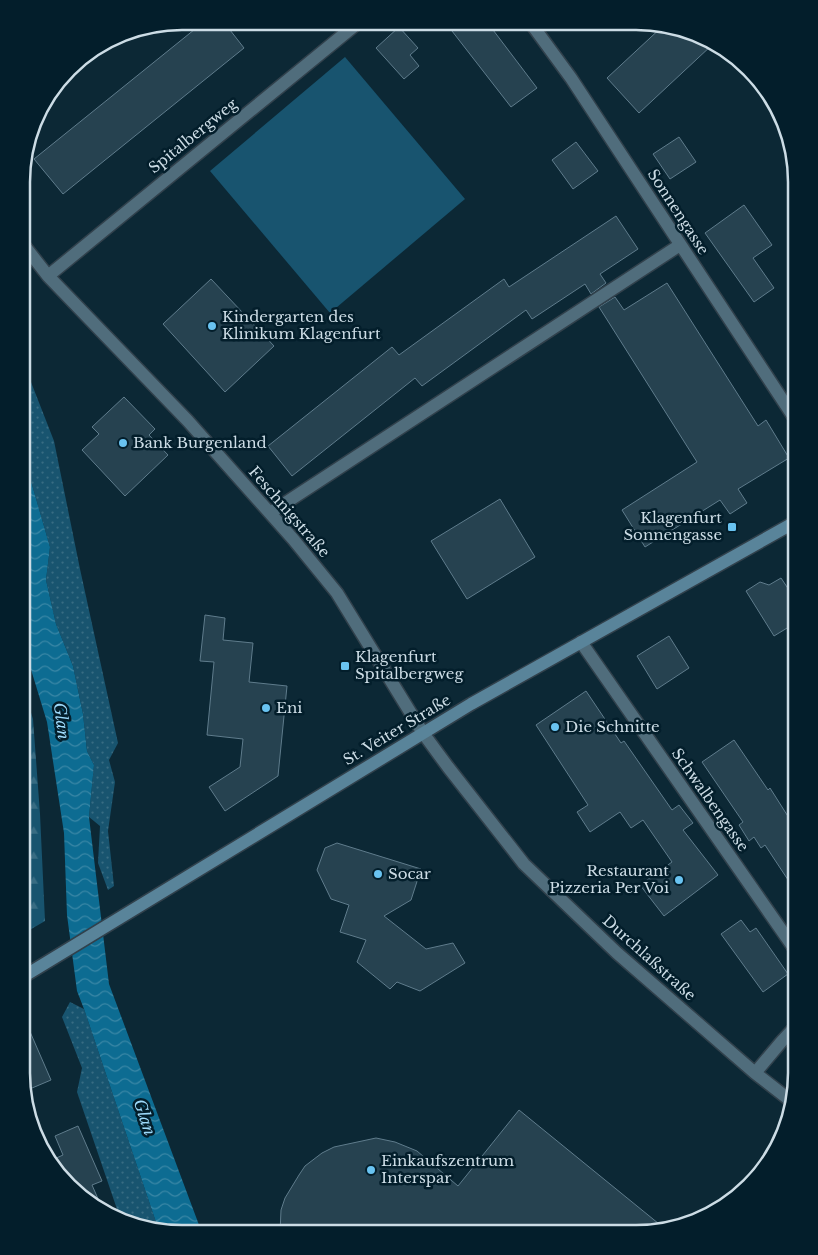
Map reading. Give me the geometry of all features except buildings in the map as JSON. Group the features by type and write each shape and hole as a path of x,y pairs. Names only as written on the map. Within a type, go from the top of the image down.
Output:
{"main road":[{"name":"St. Veiter Straße","path":"30,973 423,733 788,526"}],"street":[{"name":"Spitalbergweg","path":"48,276 349,30"},
{"name":"Sonnengasse","path":"536,30 572,78 788,408"},
{"path":"270,513 680,245"},
{"name":"Feschnigstraße","path":"30,254 48,276 188,421 270,513 337,594 423,733"},
{"name":"Schwalbengasse","path":"581,642 788,940"},
{"name":"Durchlaßstraße","path":"423,733 524,864 617,953 755,1073 786,1097"},
{"path":"755,1073 788,1035"}],"green space":[{"path":"345,57 465,199 330,313 210,171"},
{"path":"30,380 54,441 118,743 109,760 115,782 108,831 114,886 108,890 98,863 100,826 89,817 94,765 87,751 83,714 73,666 56,624 46,580 50,547 30,478"},
{"path":"30,709 33,719 40,814 45,921 30,930"},
{"path":"70,1002 84,1009 156,1223 142,1220 117,1210 77,1092 82,1068 62,1017"}],"water":[{"name":"Glan","path":"30,478 50,547 46,580 56,624 73,666 83,714 87,751 94,765 89,817 109,984 199,1225 156,1223 77,991 67,915 64,833 47,722 30,666"}],"place":[{"name":"Kindergarten des Klinikum Klagenfurt","path":"212,326"},
{"name":"Bank Burgenland","path":"123,443"},
{"name":"Klagenfurt Sonnengasse","path":"732,527"},
{"name":"Klagenfurt Spitalbergweg","path":"345,666"},
{"name":"Eni","path":"266,708"},
{"name":"Die Schnitte","path":"555,727"},
{"name":"Socar","path":"378,874"},
{"name":"Restaurant Pizzeria Per Voi","path":"679,880"},
{"name":"Einkaufszentrum Interspar","path":"371,1170"}]}
